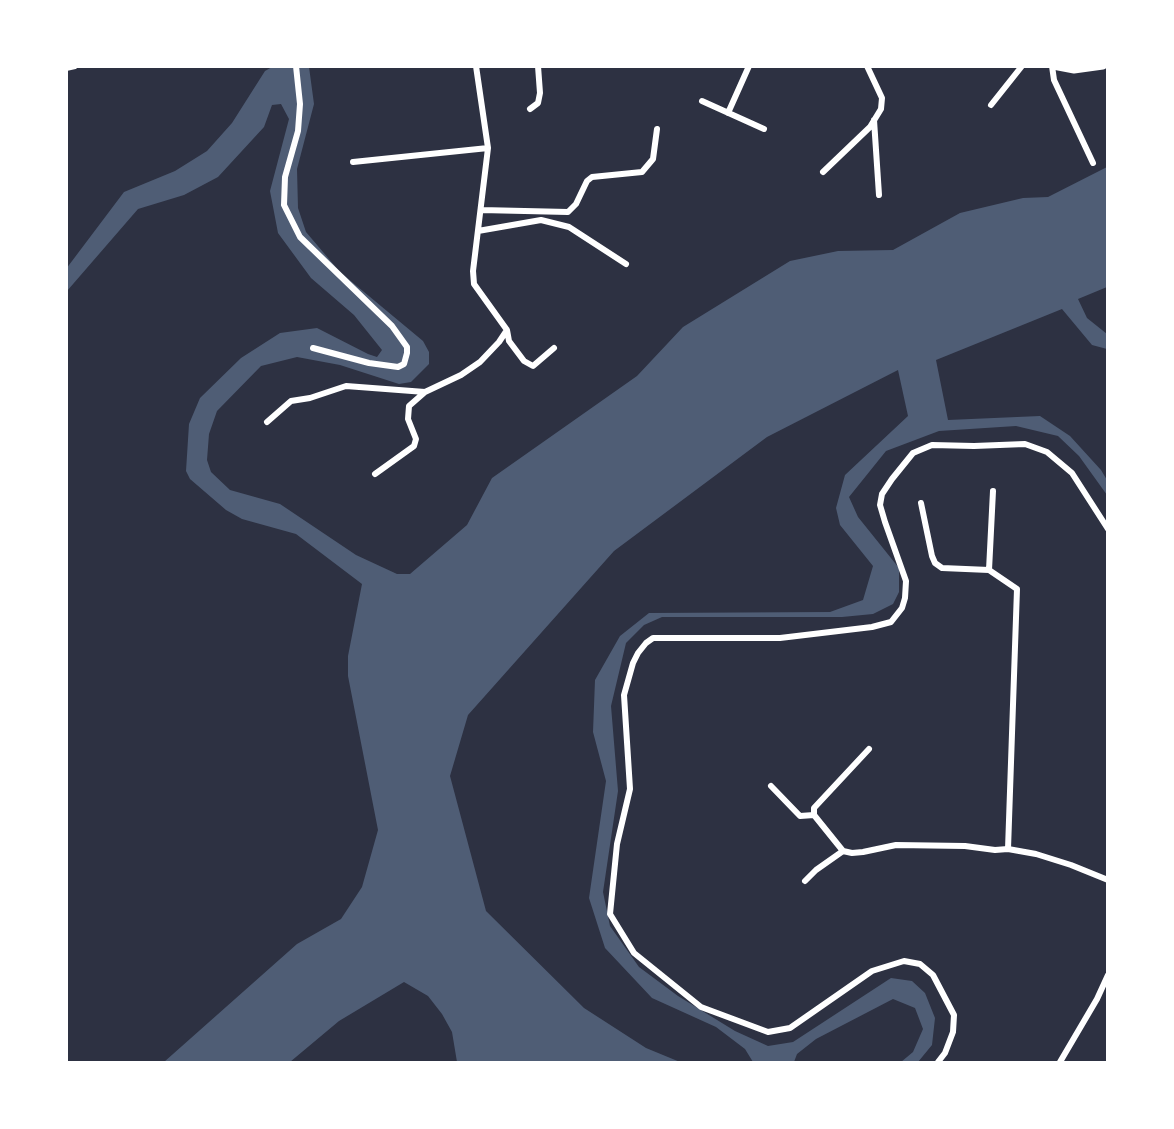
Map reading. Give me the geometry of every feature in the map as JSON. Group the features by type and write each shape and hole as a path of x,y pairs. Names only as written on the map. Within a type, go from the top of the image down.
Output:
{"street":[{"path":"66,68 75,66"},
{"path":"296,66 300,104 298,131 285,177 284,205 300,237 392,326 407,347 404,364 398,367 369,363 313,348"},
{"path":"476,66 488,148 473,271 474,284 524,361 533,366 554,348"},
{"path":"530,109 538,103 540,93 538,66"},
{"path":"728,113 750,66"},
{"path":"823,172 870,127 881,109 882,98 867,66"},
{"path":"991,105 1022,66"},
{"path":"1093,163 1054,80 1053,66 1074,70 1103,66"},
{"path":"702,101 764,130"},
{"path":"874,120 879,195"},
{"path":"481,210 568,212 592,177 642,172 653,159 657,129"},
{"path":"353,162 488,148"},
{"path":"478,231 541,219 569,227 626,264"},
{"path":"375,474 414,446 416,439 408,419 409,406 425,392 461,375 480,362 507,331"},
{"path":"267,422 291,401 310,398 346,386 425,392"},
{"path":"938,1062 945,1053 953,1032 954,1015 933,975 920,964 904,961 872,971 790,1028 768,1032 701,1007 634,953 610,914 617,844 630,789 624,695 633,663 646,643 653,638 780,638 872,627 891,622 902,608 906,581 880,505 892,479 913,453 932,445 1025,444 1047,452 1072,472 1108,529"},
{"path":"989,570 993,491"},
{"path":"921,503 935,563 942,568 989,570 1017,589 1008,849"},
{"path":"869,749 814,808 814,815 843,851 863,852 896,845 1008,849 1036,854 1108,880"},
{"path":"771,786 800,816 814,815"},
{"path":"805,881 843,851"},
{"path":"1060,1062 1108,975"}],"water":[{"path":"272,67 309,67 314,104 297,169 298,208 306,232 340,272 423,341 429,352 429,364 411,382 399,384 340,365 297,357 261,366 217,411 209,434 207,460 211,472 230,490 280,504 356,555 397,574 410,574 467,525 492,478 637,376 683,327 790,261 838,251 893,250 960,213 1023,198 1048,197 1107,167 1107,287 1078,299 1087,318 1107,334 1107,349 1092,345 1062,309 936,360 948,420 1040,416 1070,436 1101,470 1107,480 1107,495 1079,456 1058,436 1016,426 939,431 886,451 849,497 858,517 899,568 899,592 893,604 873,614 842,617 662,617 644,625 626,643 611,706 618,791 603,892 610,926 639,967 678,996 735,1031 768,1046 793,1042 891,978 912,981 925,993 935,1018 932,1045 918,1062 901,1062 913,1052 923,1029 915,1008 893,999 816,1039 797,1054 794,1062 753,1062 745,1049 716,1027 652,998 605,948 589,898 606,781 593,732 595,680 620,636 649,613 830,612 863,600 873,566 840,525 836,508 845,475 908,416 898,370 767,437 614,551 468,715 450,776 486,911 584,1008 646,1048 680,1062 457,1062 452,1032 442,1014 428,996 404,982 339,1021 290,1062 164,1062 297,944 341,919 362,887 378,830 348,676 348,656 362,584 296,534 242,519 226,510 190,479 186,471 189,424 200,398 241,358 280,333 317,328 368,354 377,357 382,350 354,315 311,278 278,233 270,191 289,119 281,104 272,105 264,127 218,177 184,195 138,209 67,291 66,269 124,192 175,171 207,151 232,123 265,71"}]}
